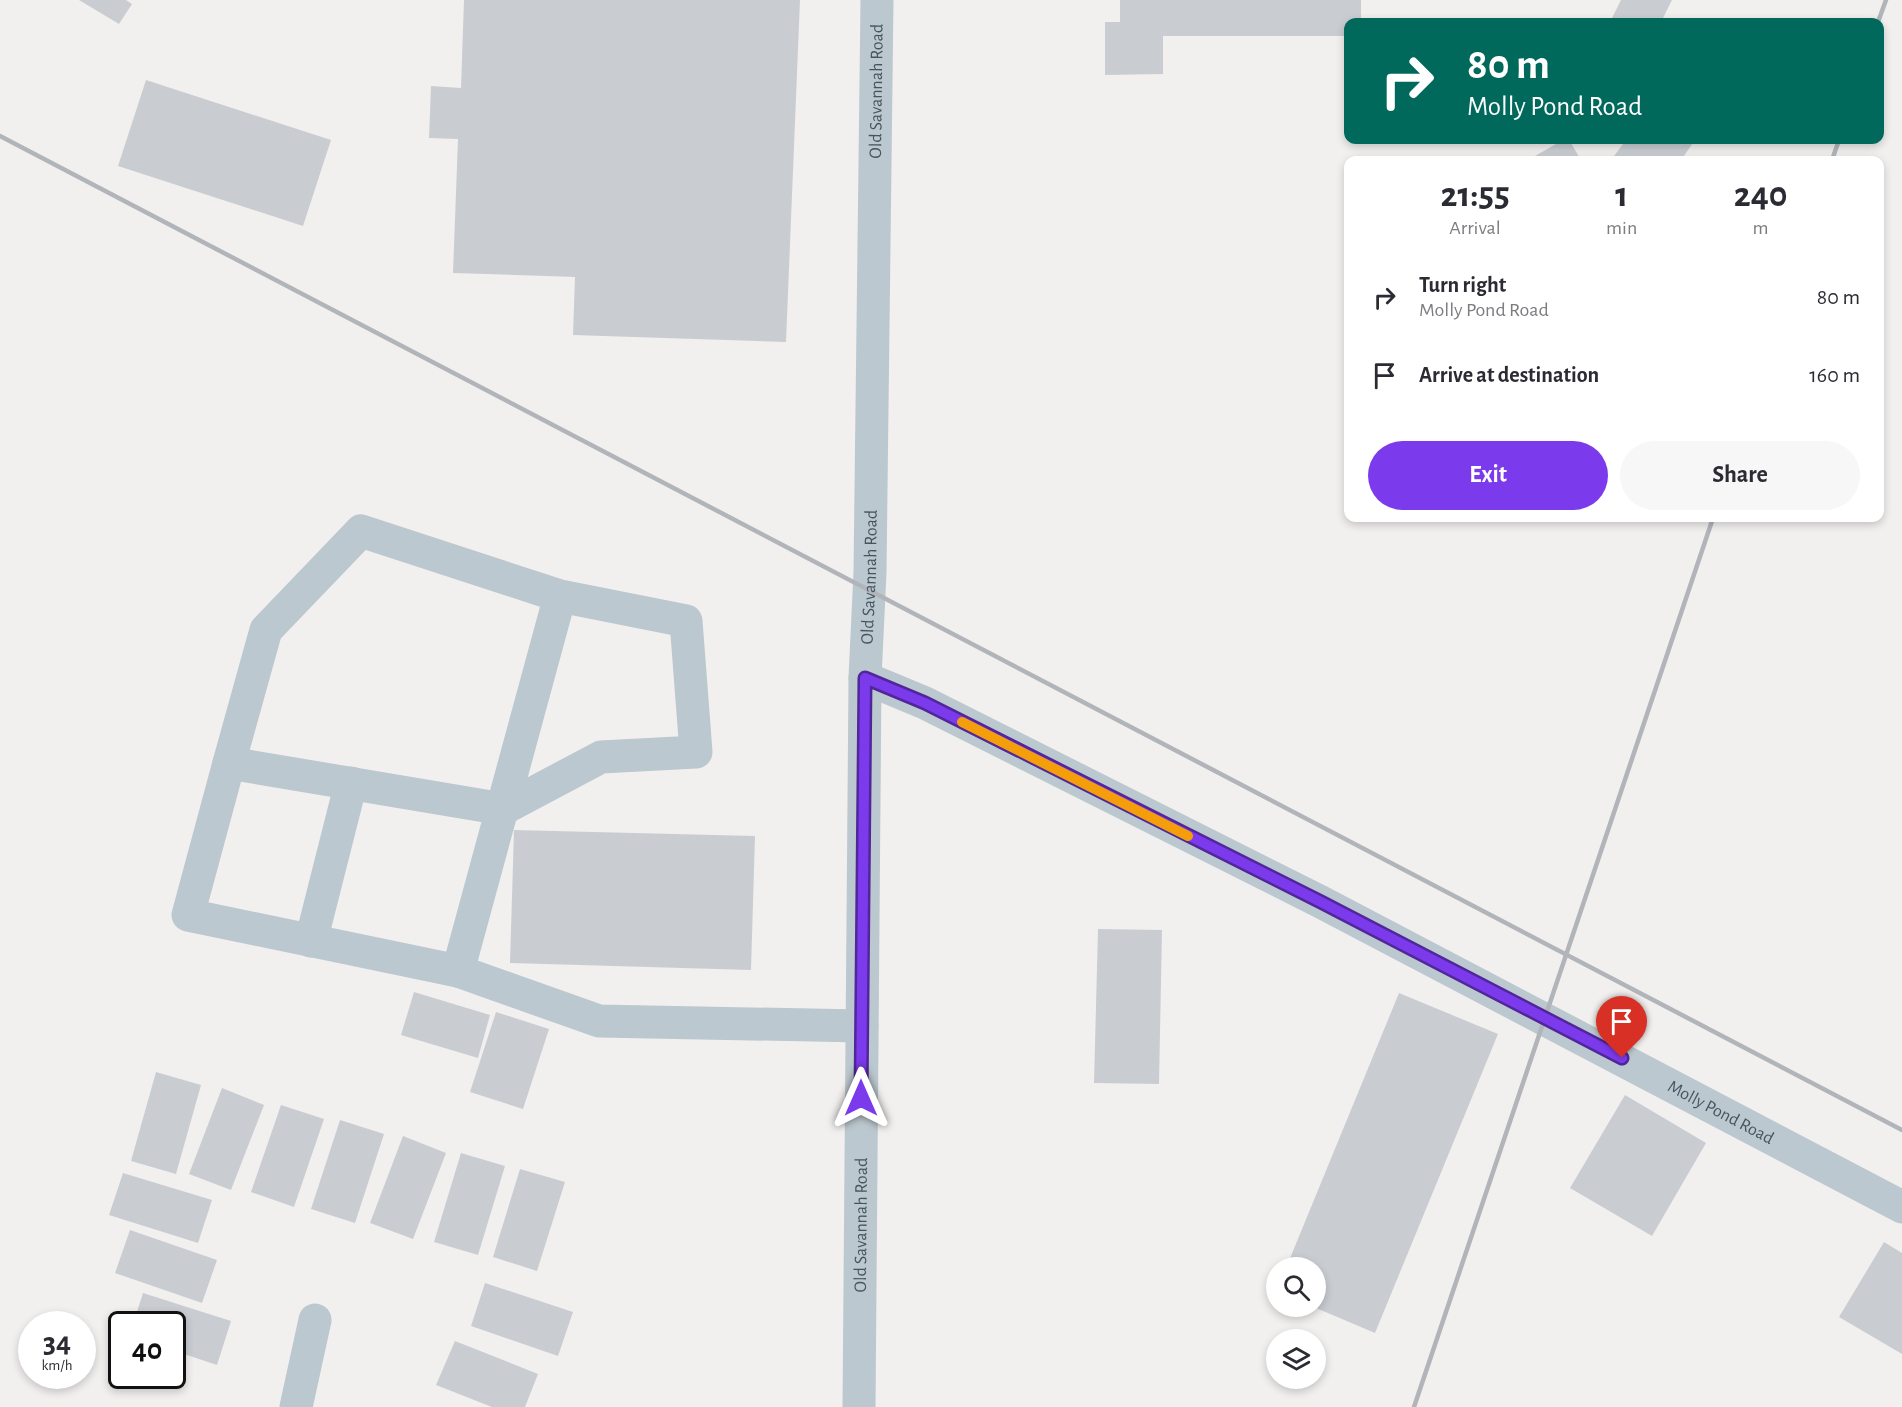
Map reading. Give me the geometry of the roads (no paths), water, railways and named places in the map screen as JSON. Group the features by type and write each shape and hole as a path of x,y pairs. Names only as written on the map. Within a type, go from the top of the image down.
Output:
{"street":[{"name":"Old Savannah Road","path":"859,1407 865,678 870,572 877,0"},
{"path":"230,763 503,809 601,757 696,752 686,621 560,596 361,531 266,630 230,763 189,915 458,971 599,1021 862,1026"},
{"path":"458,971 560,596"},
{"name":"Molly Pond Road","path":"865,678 925,703 1321,902 1902,1207"},
{"path":"311,941 351,783"},
{"path":"296,1407 315,1320"}],"railway":[{"path":"1879,18 1886,0"},
{"path":"0,136 1902,1130"},
{"path":"1833,156 1838,144"},
{"path":"1414,1407 1712,522"}]}
